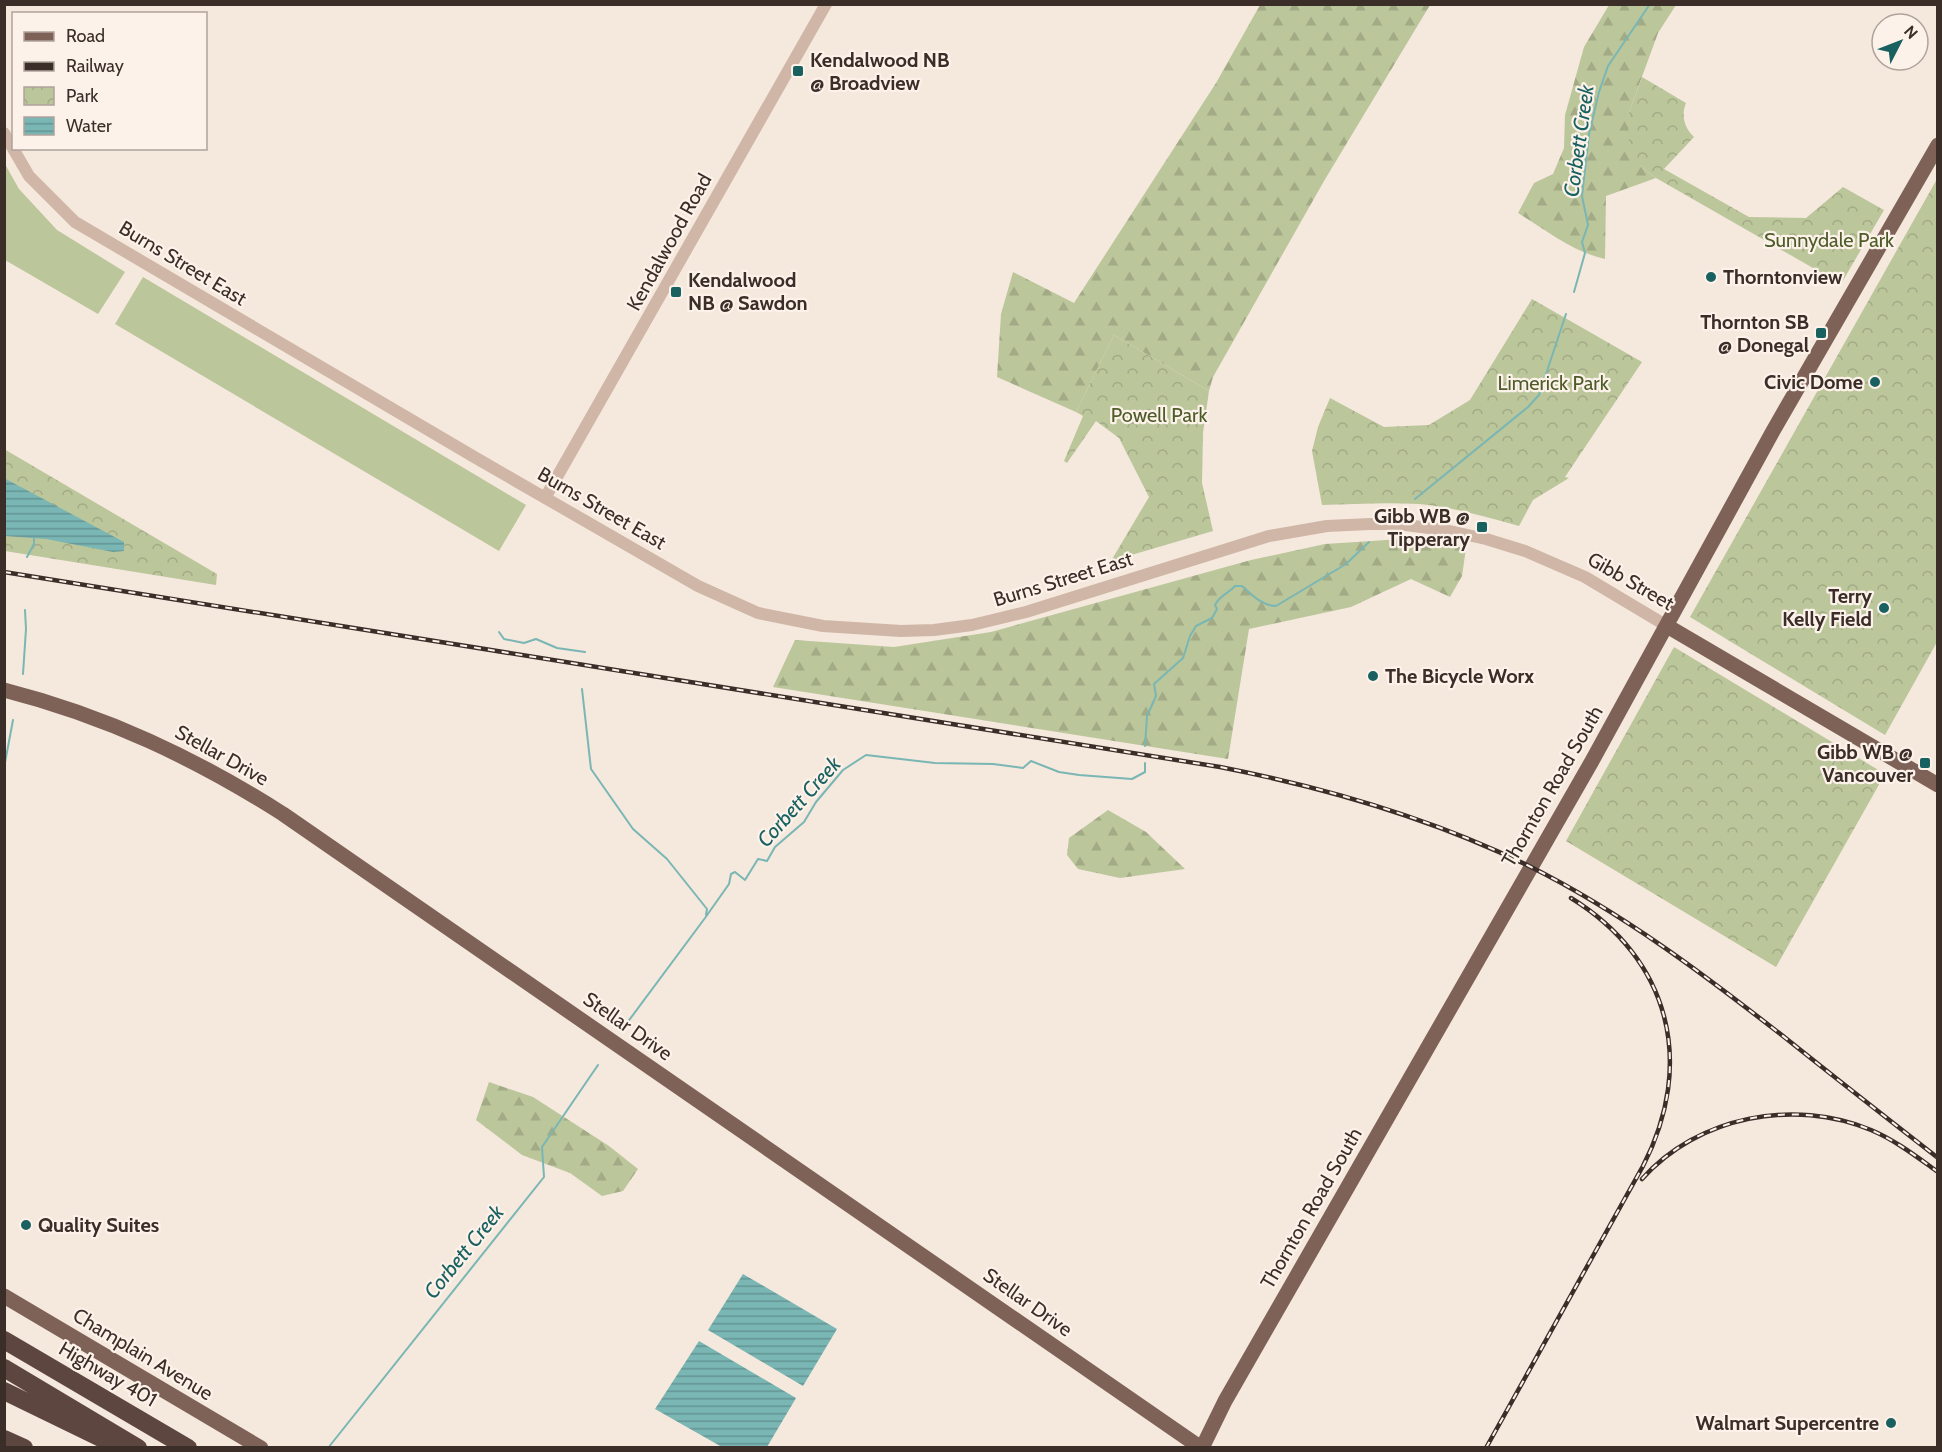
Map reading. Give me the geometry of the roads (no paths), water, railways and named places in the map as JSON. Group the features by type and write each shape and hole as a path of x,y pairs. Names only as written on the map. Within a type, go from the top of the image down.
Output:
{"highway":[{"name":"Highway 401","path":"4,1340 188,1448"},
{"path":"4,1368 138,1448"},
{"path":"4,1391 119,1448"},
{"path":"4,1439 24,1448"}],"main road":[{"name":"Thornton Road South","path":"1201,1448 1225,1401 1592,761 1773,431 1938,145"},
{"name":"Gibb Street","path":"1667,626 1938,785"},
{"name":"Stellar Drive","path":"4,690 84,713 132,732 171,749 242,788 319,838 1201,1448"},
{"name":"Champlain Avenue","path":"4,1296 261,1448"}],"street":[{"name":"Kendalwood Road","path":"545,498 826,4"},
{"name":"Burns Street East","path":"4,133 12,147"},
{"name":"Burns Street East","path":"14,150 29,176 75,222 698,586 758,613 823,626 901,631 972,625 1005,618 1269,536"},
{"name":"Gibb Street","path":"1269,536 1327,526 1370,524 1421,526 1466,534 1525,551 1585,577 1667,626"}],"water":[{"path":"4,478 124,542 124,551 113,552 46,539 5,536"},
{"path":"743,1274 837,1329 803,1386 708,1330"},
{"path":"699,1341 796,1398 767,1447 722,1447 655,1409"}],"waterway":[{"name":"Corbett Creek","path":"1574,292 1585,253 1582,242 1588,225 1582,196 1589,134 1599,92 1608,66 1650,4"},
{"name":"Corbett Creek","path":"1415,499 1528,407 1539,395 1566,314"},
{"path":"27,557 34,544 34,538"},
{"name":"Corbett Creek","path":"1145,746 1147,716 1156,696 1154,684 1183,658 1196,626 1212,618 1217,609 1215,605 1222,597 1235,586 1242,586 1262,602 1276,606 1346,564 1369,542"},
{"path":"23,674 25,610"},
{"path":"499,632 504,639 524,643 536,639 557,648 585,652"},
{"path":"582,689 591,769 633,829 667,859 707,909 706,915"},
{"path":"4,768 13,720"},
{"name":"Corbett Creek","path":"624,1027 729,884 731,874 735,872 745,880 758,859 767,861 775,847 804,822 816,802 843,770 866,755 935,763 993,764 1023,768 1031,761 1059,772 1132,779 1145,772 1145,763"},
{"name":"Corbett Creek","path":"328,1448 544,1177 542,1147 598,1065"}],"railway":[{"path":"4,572 1220,767 1260,775 1378,806 1492,849 1564,884 1598,904 1726,992 1938,1158"},
{"path":"1486,1448 1643,1166 1659,1127 1668,1089 1670,1052 1664,1016 1651,982 1631,951 1605,923 1571,898"},
{"path":"1642,1179 1665,1157 1691,1140 1719,1127 1749,1119 1779,1115 1811,1115 1841,1120 1871,1130 1897,1144 1938,1172"}],"place":[{"name":"Kendalwood NB @ Broadview","path":"798,71"},
{"name":"Thorntonview","path":"1711,277"},
{"name":"Kendalwood NB @ Sawdon","path":"676,292"},
{"name":"Thornton SB @ Donegal","path":"1821,333"},
{"name":"Civic Dome","path":"1875,382"},
{"name":"Gibb WB @ Tipperary","path":"1482,527"},
{"name":"Terry Kelly Field","path":"1884,608"},
{"name":"The Bicycle Worx","path":"1373,676"},
{"name":"Gibb WB @ Vancouver","path":"1925,763"},
{"name":"Quality Suites","path":"26,1225"},
{"name":"Walmart Supercentre","path":"1891,1423"}],"park label":[{"name":"Sunnydale Park","path":"1829,240"},
{"name":"Limerick Park","path":"1553,383"},
{"name":"Powell Park","path":"1159,415"}]}
